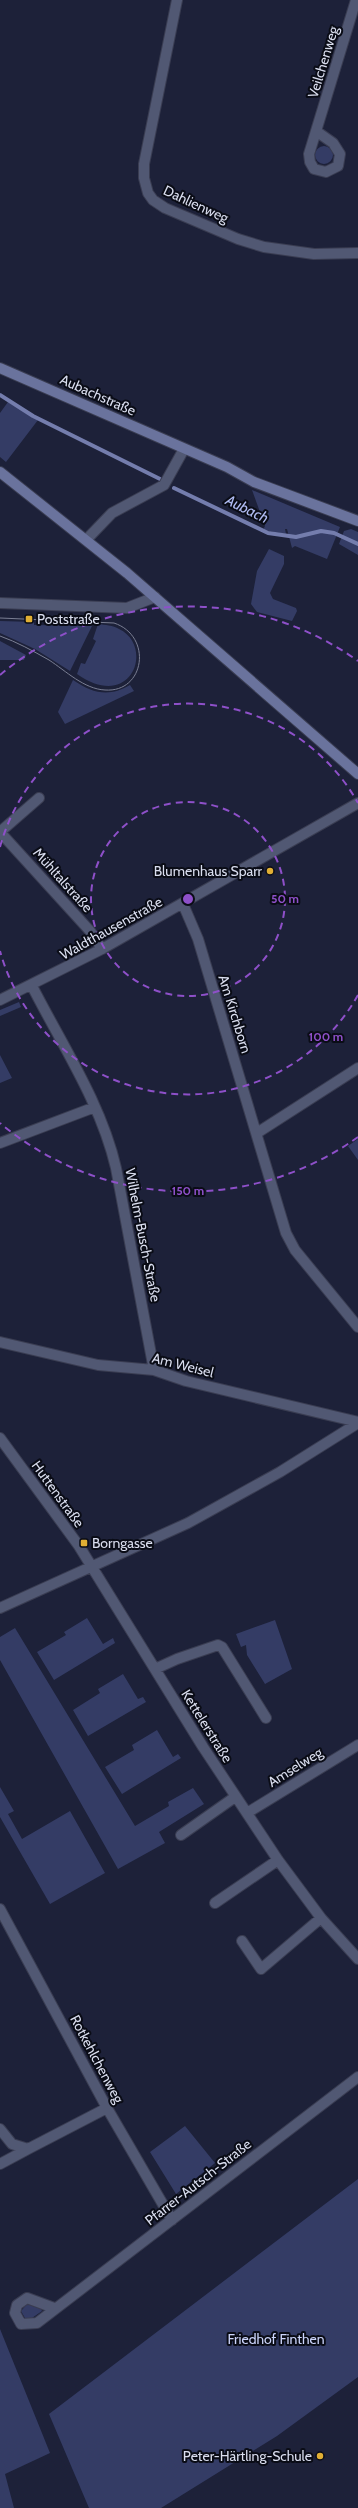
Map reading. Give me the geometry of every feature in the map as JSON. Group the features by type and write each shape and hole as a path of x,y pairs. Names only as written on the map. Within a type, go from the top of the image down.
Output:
{"main road":[{"name":"Aubachstraße","path":"0,368 227,467 254,482 358,521"},
{"path":"0,472 86,539 155,597 358,774"}],"street":[{"name":"Dahlienweg","path":"177,0 144,164 145,186 153,200 165,208 238,239 264,247 314,254 358,253"},
{"name":"Veilchenweg","path":"316,131 356,0"},
{"path":"86,539 112,512 164,485 184,449"},
{"path":"0,603 127,608 155,597"},
{"path":"0,832 40,798"},
{"name":"Waldthausenstraße","path":"0,1000 32,986 102,949 358,803"},
{"name":"Mühltalstraße","path":"0,832 90,931 102,949"},
{"name":"Am Kirchborn","path":"183,904 198,939 290,1241 358,1326"},
{"name":"Wilhelm-Busch-Straße","path":"32,986 95,1107 108,1136 115,1162 154,1370"},
{"path":"257,1133 358,1068"},
{"path":"0,1143 95,1107"},
{"name":"Am Weisel","path":"0,1342 98,1365 154,1370 186,1381 358,1423"},
{"path":"0,1608 188,1523 234,1499 358,1423"},
{"name":"Huttenstraße","path":"0,1438 92,1566"},
{"name":"Kettelerstraße","path":"92,1566 235,1797 278,1860 321,1918 358,1960"},
{"path":"155,1669 177,1658 218,1645 222,1647 266,1718"},
{"name":"Amselweg","path":"247,1813 358,1746"},
{"path":"181,1835 235,1797"},
{"path":"215,1903 278,1860"},
{"name":"Rotkehlchenweg","path":"0,1909 107,2108 172,2220"},
{"path":"242,1941 260,1969 321,1918"},
{"name":"Pfarrer-Autsch-Straße","path":"54,2308 172,2220 358,2077"},
{"path":"0,2164 107,2108"},
{"path":"0,2129 12,2144 28,2148"}],"green space":[{"path":"324,146 330,149 333,155 330,161 324,164 318,161 315,155 318,149"},
{"path":"8,402 38,420 6,462 0,457 0,413"},
{"path":"252,490 340,527 327,559 295,546 292,548 287,529 285,529 286,534 263,530 265,526"},
{"path":"351,529 358,532 358,555 339,544 344,531"},
{"path":"269,549 284,556 284,564 270,593 273,599 296,608 297,611 292,621 257,612 251,604 257,571"},
{"path":"0,621 34,622 34,625 92,626 70,671 35,649 0,633"},
{"path":"98,624 112,626 119,629 130,637 135,649 136,661 132,672 124,681 112,686 96,684 77,674 81,663 85,664 96,641 93,639"},
{"path":"0,641 26,655 24,660 0,660"},
{"path":"73,680 80,685 95,691 115,691 130,685 134,691 65,724 58,712"},
{"path":"19,1002 21,1007 0,1016 0,1010"},
{"path":"0,1055 12,1078 0,1083"},
{"path":"358,1139 358,1160 348,1146"},
{"path":"87,1618 103,1644 113,1638 115,1643 54,1680 37,1652 66,1635 64,1632"},
{"path":"275,1620 292,1669 265,1684 247,1655 246,1645 241,1647 236,1634"},
{"path":"15,1628 135,1826 169,1806 168,1802 193,1788 204,1804 159,1832 165,1843 118,1869 0,1660 0,1637"},
{"path":"123,1674 138,1699 143,1697 146,1702 88,1736 73,1710 100,1693 98,1689"},
{"path":"157,1730 173,1757 178,1754 181,1758 122,1794 105,1767 134,1750 132,1745"},
{"path":"0,1787 14,1811 8,1814 22,1839 70,1811 105,1873 50,1904 0,1817"},
{"path":"185,2126 215,2163 176,2194 150,2152"},
{"name":"Friedhof Finthen","path":"358,2179 358,2377 277,2436 161,2508 89,2508 49,2414"},
{"path":"27,2304 41,2309 42,2311 32,2318 25,2318 21,2311"},
{"path":"0,2329 50,2453 5,2474 14,2508 0,2508"}],"waterway":[{"name":"Aubach","path":"0,395 33,416 160,479"},
{"name":"Aubach","path":"174,488 268,533 296,537 321,531 334,533 358,544"}],"tram line":[{"path":"0,618 114,623 126,630 135,639 139,651 139,662 136,674 129,683 118,689 97,689 83,683 37,653 0,636"}],"place":[{"name":"Poststraße","path":"29,619"},
{"name":"Blumenhaus Sparr","path":"270,871"},
{"name":"Borngasse","path":"84,1543"},
{"name":"Peter-Härtling-Schule","path":"320,2456"}]}
